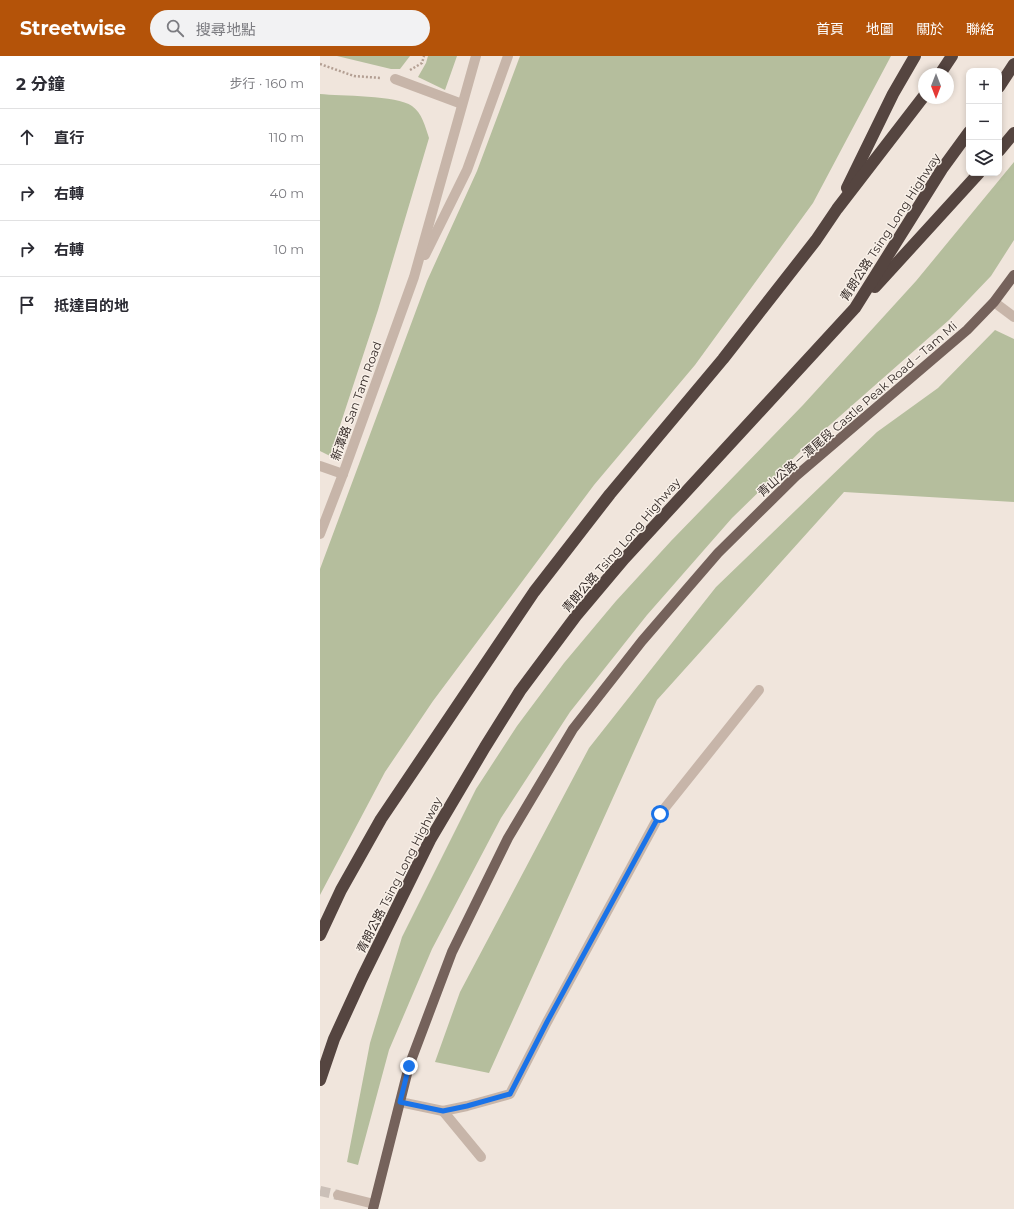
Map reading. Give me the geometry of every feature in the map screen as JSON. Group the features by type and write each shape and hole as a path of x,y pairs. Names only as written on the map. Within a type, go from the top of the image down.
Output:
{"highway":[{"path":"837,209 893,94 915,56"},
{"path":"944,68 952,56"},
{"path":"1002,82 1014,64"},
{"path":"320,935 341,890 381,819 534,592 610,494 723,359 816,240 837,209 918,104"},
{"path":"1002,147 1014,133"},
{"name":"青朗公路 Tsing Long Highway","path":"320,1080 334,1039 362,978 430,840 485,747 520,692 576,616 624,558 855,308 942,169 966,136"},
{"path":"855,308 905,256 976,176"}],"main road":[{"name":"青山公路－潭尾段 Castle Peak Road – Tam Mi","path":"373,1207 409,1066 452,952 508,838 573,730 642,641 718,553 796,476 967,330 994,302 1014,275"}],"street":[{"name":"新潭路 San Tam Road","path":"320,534 414,277 476,56"},
{"name":"新潭路 San Tam Road","path":"414,277 467,170 508,56"},
{"path":"395,79 462,104"},
{"path":"994,302 1014,316"},
{"path":"320,466 343,474"},
{"path":"400,1102 443,1111 510,1094 547,1022 660,814 759,690"},
{"path":"443,1111 481,1157"},
{"path":"338,1195 373,1207"}],"path":[{"path":"320,64 354,76 395,79 422,63 424,56"}],"green space":[{"path":"337,56 410,56 400,69 391,69"},
{"path":"428,56 457,56 445,90 418,77 426,63"},
{"path":"520,56 891,56 813,203 695,365 594,485 433,701 385,772 320,895 320,569 427,281 477,171"},
{"path":"320,94 382,98 405,102 418,112 423,120 429,138 378,310 330,456 320,451"},
{"path":"1014,162 1014,240 991,276 949,320 806,446 732,518 647,615 570,712 501,818 432,949 389,1050 358,1165 347,1162 370,1043 402,937 476,789 517,726 564,663 616,601 671,541 803,405 916,281"},
{"path":"995,330 1014,339 1014,502 844,492 657,700 489,1073 435,1062 460,992 589,748 716,587 877,432 938,388"}],"tunnel":[{"path":"320,1191 338,1195"}],"route":[{"path":"409,1066 400,1102 443,1111 510,1094 547,1022 660,814"}]}
